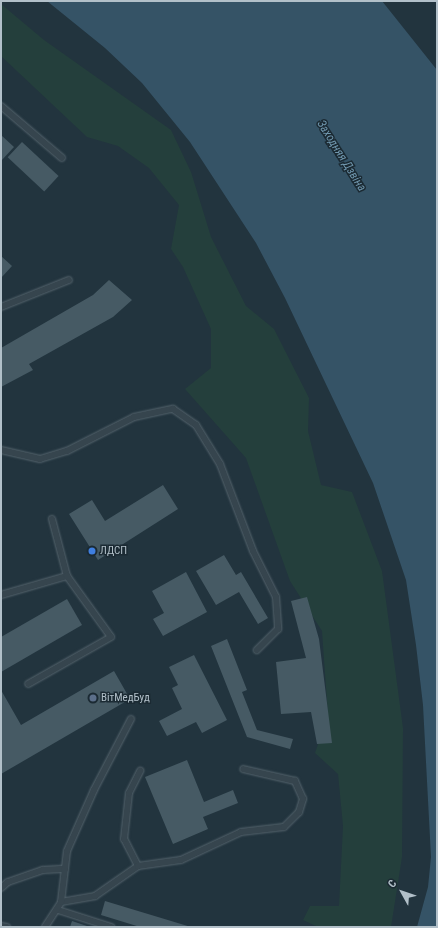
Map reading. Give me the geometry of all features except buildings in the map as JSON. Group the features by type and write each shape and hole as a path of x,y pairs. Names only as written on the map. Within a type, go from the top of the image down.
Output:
{"lane":[{"path":"1,106 62,158"},
{"path":"1,307 70,280"},
{"path":"1,450 40,459 67,450 134,417 173,409 196,425 220,464 253,551 276,598 278,629 257,650"},
{"path":"28,684 111,637 67,576 52,519"},
{"path":"1,595 67,576"},
{"path":"45,927 58,910 61,902 67,852 94,790 131,719"},
{"path":"61,902 95,896 138,866 181,860 241,832 284,827 299,812 303,799 295,782 243,769"},
{"path":"138,866 124,839 129,793 140,771"},
{"path":"1,888 8,882 43,870 65,869"},
{"path":"58,910 111,927"},
{"path":"1,926 7,927"}],"green space":[{"path":"1,4 44,40 171,130 191,172 211,237 246,306 274,329 309,398 308,431 321,485 352,492 382,571 403,728 402,857 391,927 318,927 303,920 310,906 339,906 343,826 338,774 315,753 328,715 322,631 290,581 246,458 185,389 211,368 211,329 183,267 171,249 179,205 149,168 118,146 87,137 1,56"}],"water":[{"name":"Заходняя Дзвіна","path":"47,1 382,1 437,70 437,927 417,927 428,887 431,857 423,705 406,580 373,483 285,298 256,243 190,142 142,83 105,48"}],"place":[{"name":"ЛДСП","path":"92,551"},
{"name":"ВітМедБуд","path":"93,698"}]}
